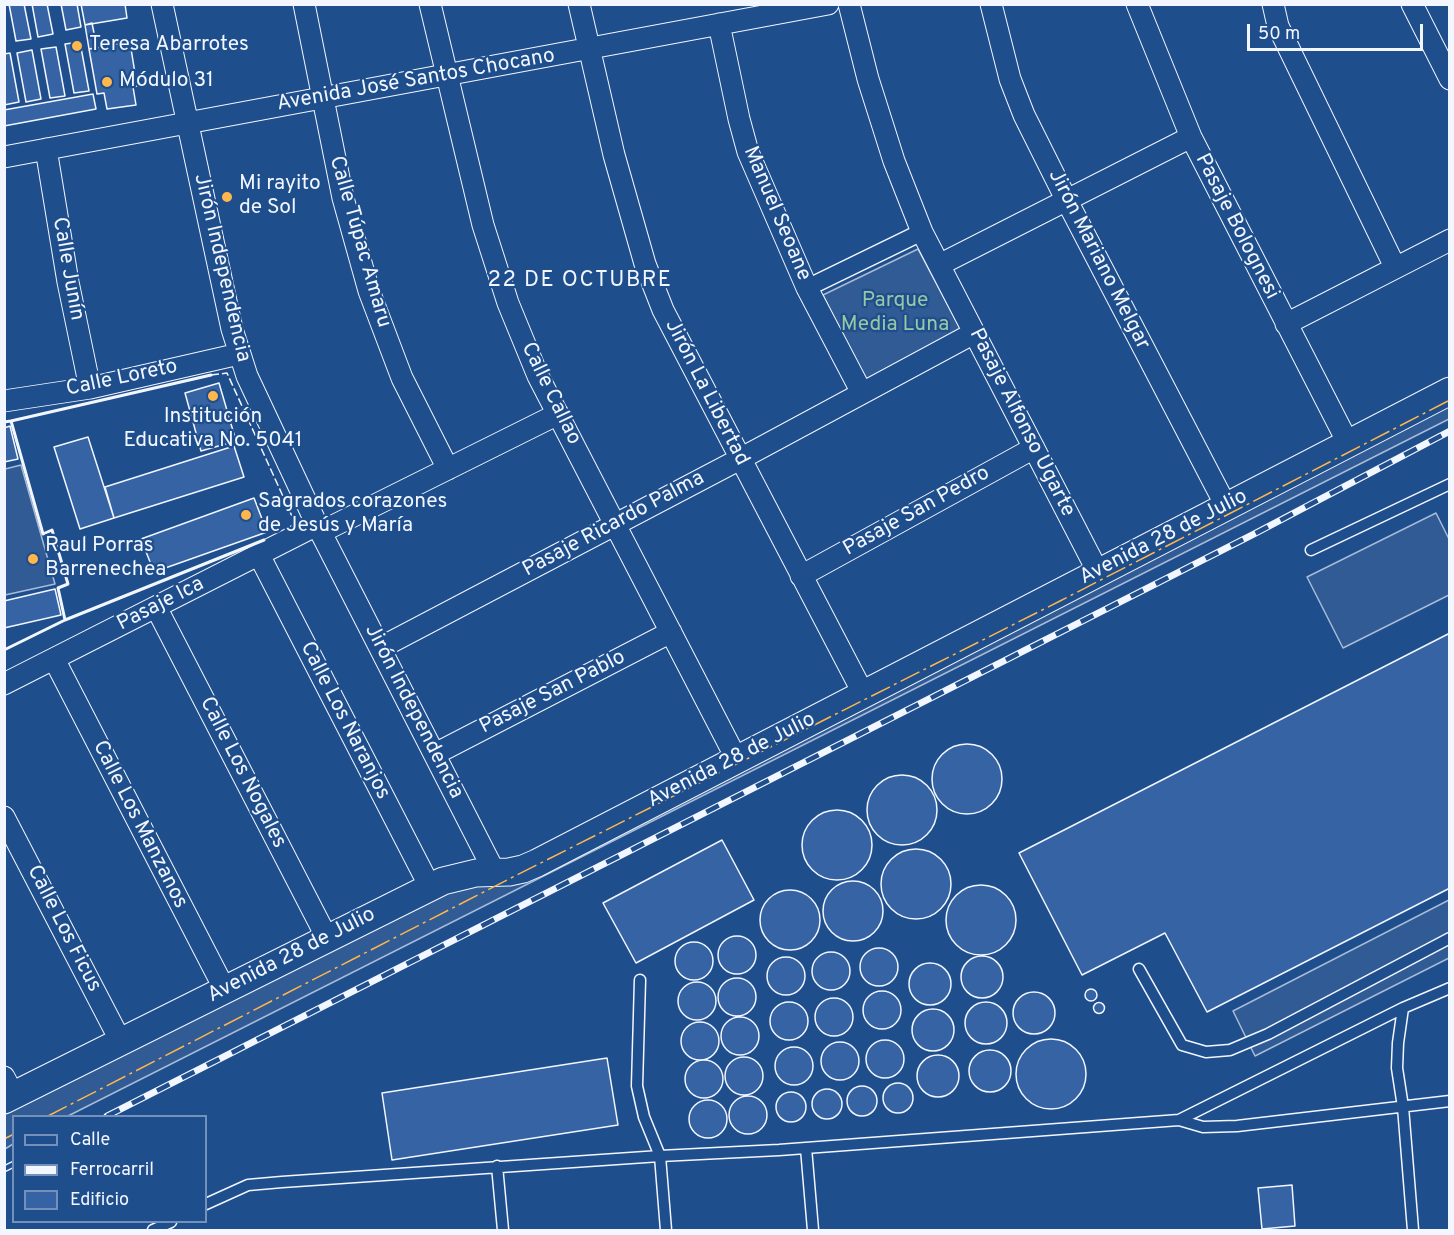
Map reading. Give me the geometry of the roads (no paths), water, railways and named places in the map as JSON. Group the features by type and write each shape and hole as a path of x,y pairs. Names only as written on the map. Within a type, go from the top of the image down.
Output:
{"street":[{"name":"Jirón Independencia","path":"162,4 239,354 247,376 319,529 495,873"},
{"name":"Calle Túpac Amaru","path":"304,4 343,198 369,291 402,378 448,469"},
{"name":"Calle Callao","path":"430,4 483,225 508,303 538,376 736,758"},
{"name":"Jirón La Libertad","path":"579,4 615,155 645,264 663,310 862,693"},
{"name":"Avenida José Santos Chocano","path":"4,157 828,4"},
{"name":"Pasaje Alfonso Ugarte","path":"849,4 867,79 887,141 922,232 1098,572"},
{"name":"Jirón Mariano Melgar","path":"991,4 1010,79 1024,115 1226,506"},
{"name":"Pasaje Bolognesi","path":"1137,4 1191,136 1348,443"},
{"path":"1273,4 1278,26 1395,267"},
{"path":"1412,4 1449,79"},
{"name":"Manuel Seoane","path":"719,24 738,119 748,152 807,288 862,393"},
{"path":"939,265 1191,136"},
{"name":"Calle Junín","path":"46,149 68,282 90,388"},
{"path":"807,288 922,232"},
{"path":"1286,324 1449,240"},
{"name":"Pasaje Ricardo Palma","path":"380,648 974,333"},
{"name":"Calle Loreto","path":"4,401 90,388 239,354"},
{"name":"Avenida 28 de Julio","path":"8,1091 121,1042 430,887 457,876 523,869 1449,391"},
{"name":"Pasaje Ica","path":"4,684 258,555 448,469 558,414"},
{"name":"Pasaje San Pedro","path":"801,576 1034,448"},
{"name":"Calle Los Naranjos","path":"258,555 430,887"},
{"name":"Calle Los Nogales","path":"156,607 327,938"},
{"name":"Pasaje San Pablo","path":"435,754 671,632"},
{"name":"Calle Los Manzanos","path":"54,659 225,990"},
{"name":"Calle Los Ficus","path":"4,817 121,1042"}],"lane":[{"path":"1311,549 1449,484"},
{"path":"1139,969 1182,1045 1206,1052 1230,1050 1268,1034 1449,938"},
{"path":"640,980 637,1086 644,1117 660,1156 666,1230"},
{"path":"1179,1120 1403,1008 1449,988"},
{"path":"1403,1008 1397,1068 1403,1107 1413,1230"},
{"path":"207,1204 248,1185 497,1166 806,1148 1179,1120 1203,1127 1236,1126 1449,1101"},
{"path":"806,1148 813,1230"},
{"path":"497,1166 503,1230"},
{"path":"153,1230 167,1223"}],"railway":[{"path":"109,1115 1254,534 1450,431"},
{"path":"4,1169 12,1165"}],"place":[{"name":"Teresa Abarrotes","path":"77,46"},
{"name":"Módulo 31","path":"107,82"},
{"name":"Mi rayito de Sol","path":"227,197"},
{"name":"Institución Educativa No. 5041","path":"213,396"},
{"name":"Sagrados corazones de Jesús y María","path":"246,515"},
{"name":"Raul Porras Barrenechea","path":"33,559"}],"district":[{"name":"22 DE OCTUBRE","path":"580,282"}],"park label":[{"name":"Parque Media Luna","path":"895,314"}]}
